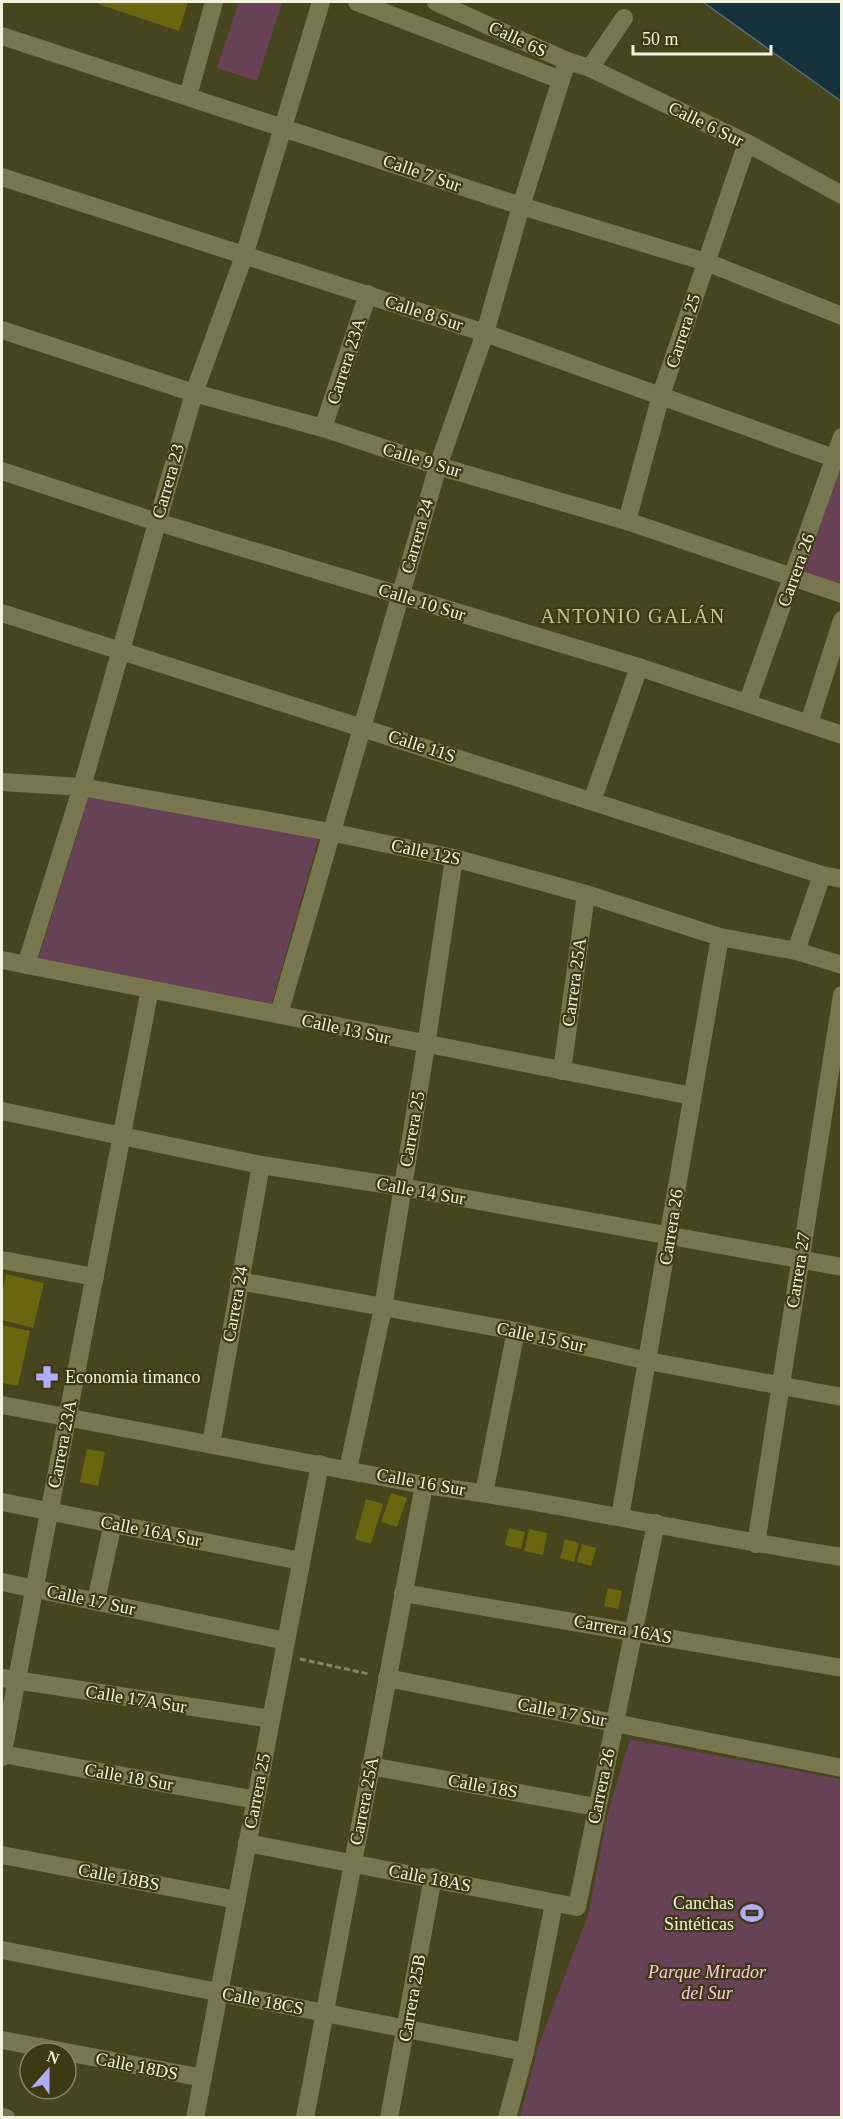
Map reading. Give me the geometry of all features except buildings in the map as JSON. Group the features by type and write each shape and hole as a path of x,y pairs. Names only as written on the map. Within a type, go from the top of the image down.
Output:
{"street":[{"path":"188,96 214,2"},
{"name":"Carrera 23","path":"26,965 82,787 194,393 244,256 321,2"},
{"path":"357,2 561,80"},
{"name":"Calle 6S","path":"436,2 567,62"},
{"path":"590,68 624,18"},
{"name":"Calle 7 Sur","path":"2,36 521,206 706,262 842,316"},
{"name":"Carrera 24","path":"279,1014 438,466 485,333 521,206 567,62"},
{"name":"Calle 6 Sur","path":"567,62 590,68 747,143 842,195"},
{"name":"Carrera 25","path":"627,520 661,395 747,143"},
{"name":"Calle 8 Sur","path":"2,177 485,333 839,460"},
{"name":"Carrera 23A","path":"323,428 368,294"},
{"name":"Calle 9 Sur","path":"2,330 194,393 323,428 438,466 627,520 842,594"},
{"name":"Carrera 26","path":"748,701 839,460 842,438"},
{"name":"Calle 10 Sur","path":"2,471 157,522 748,701 842,735"},
{"name":"Calle 11S","path":"2,613 362,726 822,875 842,879"},
{"path":"809,723 842,620"},
{"path":"592,801 639,667"},
{"name":"Calle 12S","path":"2,782 82,787 330,832 454,858 586,894 720,937 796,951 842,964"},
{"name":"Carrera 25","path":"348,1469 383,1308 454,858"},
{"path":"796,951 822,875"},
{"name":"Carrera 25A","path":"562,1071 586,894"},
{"name":"Carrera 26","path":"620,1517 720,937"},
{"name":"Calle 13 Sur","path":"2,960 279,1014 426,1046 692,1096"},
{"name":"Carrera 23A","path":"2,1755 9,1679 34,1588 150,989"},
{"name":"Carrera 27","path":"756,1544 841,999"},
{"name":"Calle 14 Sur","path":"2,1111 122,1134 261,1165 402,1187 842,1267"},
{"name":"Carrera 24","path":"211,1444 261,1165"},
{"path":"2,1260 94,1277"},
{"name":"Calle 15 Sur","path":"239,1281 516,1331 648,1361 842,1397"},
{"path":"484,1493 516,1331"},
{"name":"Calle 16 Sur","path":"2,1405 424,1485 484,1493 656,1523 756,1544 842,1557"},
{"name":"Carrera 25","path":"195,2118 221,1993 247,1843 320,1464"},
{"name":"Carrera 25A","path":"305,2118 424,1485"},
{"name":"Calle 16A Sur","path":"2,1502 301,1561"},
{"path":"96,1601 113,1523"},
{"name":"Carrera 26","path":"577,1907 656,1523"},
{"name":"Calle 17 Sur","path":"2,1582 96,1601 285,1648"},
{"name":"Carrera 16AS","path":"404,1593 842,1668"},
{"name":"Calle 17 Sur","path":"387,1678 842,1768"},
{"name":"Calle 17A Sur","path":"9,1679 271,1719"},
{"name":"Calle 18 Sur","path":"2,1755 256,1800"},
{"name":"Calle 18S","path":"370,1766 596,1807"},
{"name":"Calle 18AS","path":"247,1843 433,1877 577,1907"},
{"name":"Calle 18BS","path":"2,1855 237,1900"},
{"name":"Carrera 25B","path":"389,2118 433,1877"},
{"path":"507,2118 525,2052 554,1902"},
{"name":"Calle 18CS","path":"2,1950 525,2052"},
{"name":"Calle 18DS","path":"2,2040 203,2078"},
{"path":"2,2117 6,2118"}],"path":[{"path":"285,1648 387,1678"}],"green space":[{"path":"239,2 282,3 257,81 217,68"},
{"path":"841,461 841,594 793,578"},
{"path":"89,796 319,837 271,1006 38,960"},
{"name":"Parque Mirador del Sur","path":"630,1739 841,1779 841,2117 520,2117 539,2044 589,1912 607,1816"}],"water":[{"path":"703,2 841,2 841,101"}],"place":[{"name":"Economia timanco","path":"47,1377"},
{"name":"Canchas Sintéticas","path":"752,1913"}],"district":[{"name":"ANTONIO GALÁN","path":"633,616"}]}
